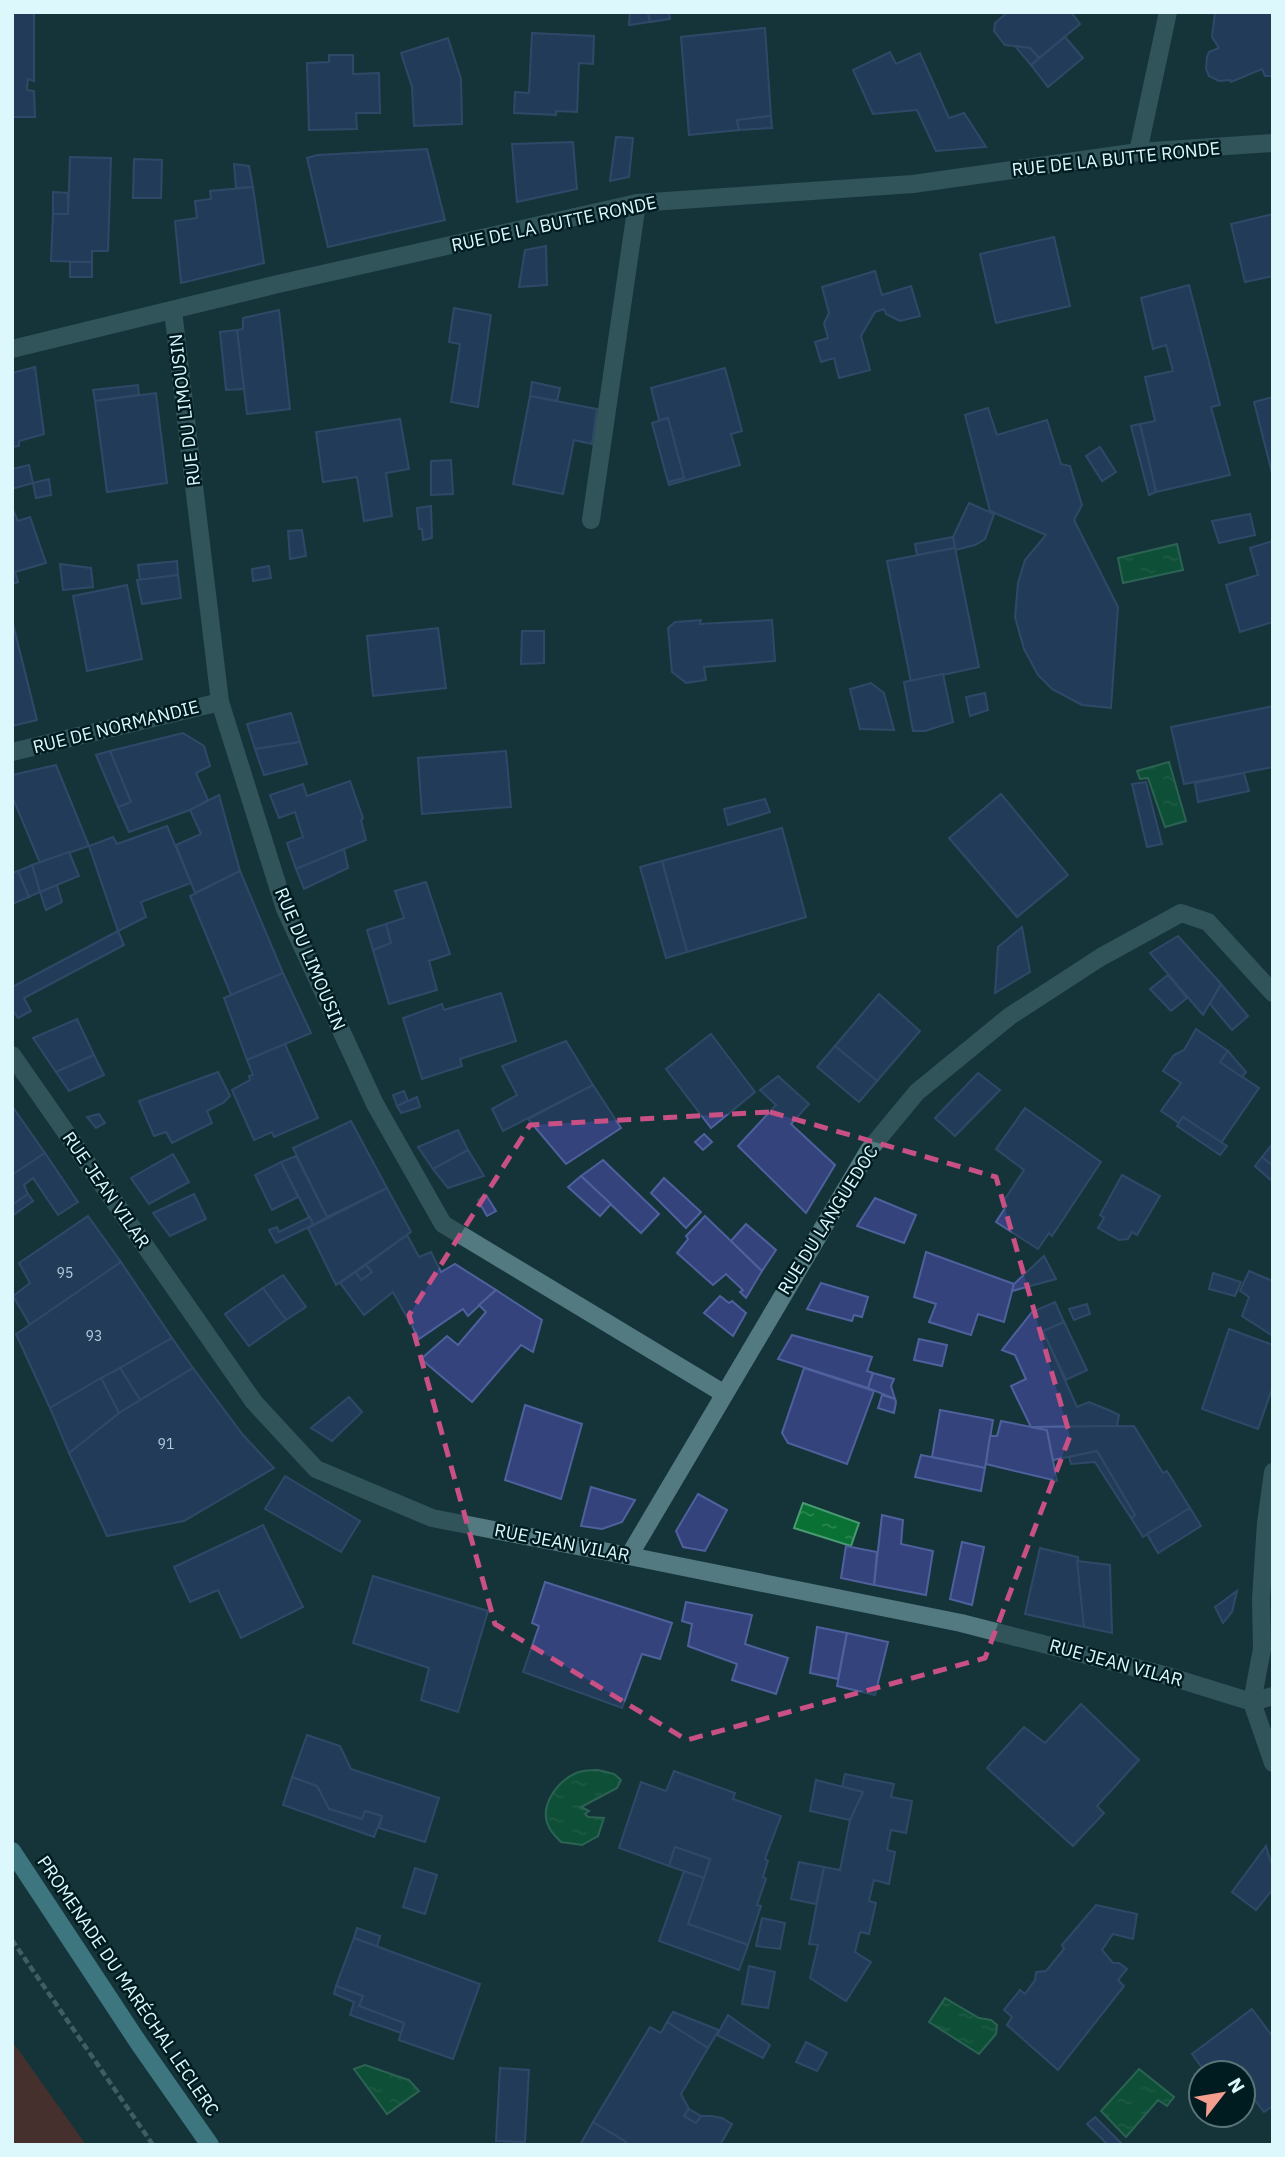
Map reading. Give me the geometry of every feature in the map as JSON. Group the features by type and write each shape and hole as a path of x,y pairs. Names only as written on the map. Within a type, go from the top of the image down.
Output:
{"main road":[{"name":"PROMENADE DU MARÉCHAL LECLERC","path":"12,1851 138,2042 210,2145"}],"street":[{"path":"1138,152 1168,12"},
{"name":"RUE DE LA BUTTE RONDE","path":"12,349 278,284 637,203 913,184 1138,152 1273,143"},
{"path":"591,520 637,203"},
{"name":"RUE DU LIMOUSIN","path":"173,311 220,702 285,909 375,1104 443,1224 723,1393"},
{"name":"RUE DE NORMANDIE","path":"12,752 220,702"},
{"name":"RUE DU LANGUEDOC","path":"629,1556 869,1150 917,1092 1010,1016 1101,957 1181,913 1208,922 1273,993"},
{"name":"RUE JEAN VILAR","path":"12,1055 254,1402 316,1469 432,1518 961,1623 1168,1676 1252,1702"},
{"path":"1273,1472 1266,1523 1261,1599 1262,1649 1252,1702 1273,1763"},
{"path":"1252,1702 1273,1696"}],"path":[{"path":"12,1940 153,2145"}],"highlighted area":[{"path":"770,1112 996,1177 1070,1436 985,1658 687,1740 495,1624 409,1315 530,1125"}],"shaded area":[{"path":"12,2041 86,2145 16,2145 12,2141"}],"water":[{"path":"1177,544 1183,570 1123,583 1118,558"},
{"path":"1169,762 1186,821 1165,827 1148,778 1140,779 1137,771"},
{"path":"803,1503 859,1523 851,1546 794,1528"},
{"path":"598,1770 614,1774 621,1780 617,1788 581,1807 589,1811 585,1814 588,1817 604,1818 598,1836 582,1845 561,1842 551,1831 547,1821 546,1812 551,1796 562,1782 576,1773"},
{"path":"945,1998 997,2025 996,2034 979,2054 929,2022"},
{"path":"365,2065 409,2080 419,2091 387,2114 354,2069"},
{"path":"1139,2069 1174,2097 1167,2106 1158,2100 1126,2137 1101,2111"}],"building":[{"path":"12,12 34,12 34,81 28,79 27,90 34,91 35,117 12,117"},
{"path":"630,12 648,12 650,22 629,25"},
{"path":"648,12 669,12 670,19 650,22"},
{"path":"1008,12 1071,12 1080,24 1039,58 1030,48 1005,45 994,31 995,23"},
{"path":"1215,12 1273,12 1273,76 1265,76 1262,69 1231,82 1219,81 1209,76 1206,69 1207,57 1209,52 1219,48 1212,37"},
{"path":"765,28 771,116 737,120 739,130 689,135 681,37"},
{"path":"532,33 594,36 593,64 579,63 577,112 556,111 556,115 514,113 515,92 529,93"},
{"path":"1065,37 1083,58 1048,87 1031,65"},
{"path":"448,38 461,79 462,124 414,126 412,87 401,53"},
{"path":"1015,46 1030,48 1039,58 1031,65"},
{"path":"890,52 896,64 920,53 949,118 964,113 986,147 936,151 917,110 873,114 853,70"},
{"path":"329,55 353,55 353,74 379,73 380,113 356,113 357,129 309,130 307,63 329,62"},
{"path":"771,116 772,128 739,130 737,120"},
{"path":"616,137 633,138 629,177 610,181"},
{"path":"573,142 577,189 517,202 512,144"},
{"path":"427,149 445,220 328,247 307,158 317,155"},
{"path":"70,157 111,158 108,251 92,251 92,262 51,261 53,214 68,214"},
{"path":"134,159 162,160 161,198 133,198"},
{"path":"234,164 249,166 253,187 236,188"},
{"path":"253,187 264,263 181,283 175,221 197,218 195,201 211,199 210,191"},
{"path":"53,192 68,193 68,214 53,214"},
{"path":"1273,214 1273,276 1245,282 1231,224"},
{"path":"1054,237 1070,306 996,323 980,254"},
{"path":"546,246 547,285 519,287 525,250"},
{"path":"70,262 92,262 92,277 70,277"},
{"path":"875,271 882,295 911,286 920,316 900,321 886,314 884,309 875,312 861,336 870,370 839,378 834,358 821,362 815,342 828,338 824,323 829,313 822,287"},
{"path":"1189,285 1220,405 1211,407 1230,475 1156,492 1140,424 1155,421 1145,377 1173,371 1166,345 1153,349 1141,298"},
{"path":"454,308 491,315 478,407 451,402 460,344 449,342"},
{"path":"279,310 290,409 247,414 237,330 243,329 243,318"},
{"path":"237,330 244,389 226,390 220,332"},
{"path":"35,367 44,434 19,441 19,446 12,447 12,373"},
{"path":"725,368 742,431 731,434 740,465 669,485 668,482 684,478 668,418 659,420 651,388"},
{"path":"532,382 560,388 557,401 530,396"},
{"path":"138,385 139,395 95,401 93,390"},
{"path":"156,393 167,483 107,492 95,401"},
{"path":"530,396 597,409 592,444 574,440 563,494 513,484"},
{"path":"1273,397 1273,477 1254,402"},
{"path":"988,408 997,435 1047,420 1061,464 1070,466 1082,505 1074,520 1118,607 1111,708 1082,705 1052,689 1038,675 1024,649 1015,617 1018,583 1025,560 1046,535 990,511 965,415"},
{"path":"668,418 684,478 668,482 652,423"},
{"path":"400,419 409,469 386,473 392,516 364,521 357,477 323,482 316,432"},
{"path":"1140,424 1156,492 1149,495 1131,426"},
{"path":"1100,447 1116,472 1102,481 1086,456"},
{"path":"451,460 453,494 431,495 431,461"},
{"path":"29,465 33,483 12,489 12,469"},
{"path":"49,479 51,495 36,498 33,483"},
{"path":"969,503 994,514 985,539 975,545 955,550 953,537"},
{"path":"431,506 432,538 423,540 417,508"},
{"path":"12,508 18,521 30,517 46,563 15,572 18,582 12,584"},
{"path":"1250,514 1255,535 1219,543 1212,521"},
{"path":"302,530 306,556 290,559 288,531"},
{"path":"953,537 955,548 917,555 915,544"},
{"path":"1273,541 1273,622 1240,632 1226,585 1258,575 1250,548"},
{"path":"955,548 979,667 911,682 887,561"},
{"path":"177,561 178,575 140,580 138,565"},
{"path":"60,564 91,568 93,587 63,590"},
{"path":"269,566 271,578 253,581 252,569"},
{"path":"178,575 181,598 142,604 137,580"},
{"path":"127,585 142,659 87,671 73,596"},
{"path":"12,620 37,720 12,726"},
{"path":"701,620 700,624 772,620 775,661 704,667 706,680 686,683 672,672 668,628 675,622"},
{"path":"438,628 446,688 373,696 367,636"},
{"path":"522,631 544,631 544,663 521,664"},
{"path":"943,674 953,722 925,731 913,731 904,682"},
{"path":"871,683 884,693 894,730 860,729 850,689"},
{"path":"985,693 988,710 970,716 966,697"},
{"path":"1273,706 1273,767 1184,784 1171,727"},
{"path":"291,713 300,742 255,749 247,724"},
{"path":"183,733 204,746 210,766 196,773 208,800 190,810 129,832 118,807 131,802 110,751"},
{"path":"300,742 307,764 264,775 255,749"},
{"path":"110,751 131,802 118,807 96,755"},
{"path":"506,751 511,807 422,814 418,758"},
{"path":"56,765 89,846 40,863 12,796 12,775"},
{"path":"1244,773 1249,791 1198,802 1195,783"},
{"path":"350,781 363,818 361,820 366,840 296,869 287,843 303,837 295,812 279,818 270,795 303,784 307,796"},
{"path":"1146,782 1162,844 1147,847 1132,784"},
{"path":"1001,794 1068,875 1017,917 949,838"},
{"path":"219,795 240,871 195,893 176,845 201,834 190,810"},
{"path":"765,799 770,812 728,825 724,809"},
{"path":"167,826 191,883 141,902 146,917 118,931 89,846 113,837 117,844"},
{"path":"782,828 806,917 687,952 662,861"},
{"path":"344,849 348,868 304,889 296,869"},
{"path":"69,852 79,876 40,892 32,865"},
{"path":"662,861 687,952 666,958 640,867"},
{"path":"32,865 40,892 29,897 18,871"},
{"path":"18,871 29,897 12,904 12,873"},
{"path":"240,871 283,973 231,995 190,896"},
{"path":"426,882 450,954 429,961 437,990 389,1004 373,950 391,943 386,924 404,918 395,891"},
{"path":"57,885 62,902 46,910 40,892"},
{"path":"386,924 391,943 373,950 367,930"},
{"path":"1022,927 1030,972 995,993 998,947"},
{"path":"118,931 124,945 24,998 31,1011 18,1018 12,1009 12,987"},
{"path":"1178,936 1221,984 1203,1015 1150,953"},
{"path":"283,973 311,1033 247,1060 224,998"},
{"path":"1168,975 1187,998 1171,1011 1150,989"},
{"path":"1221,984 1248,1016 1232,1030 1210,1004"},
{"path":"501,993 516,1041 460,1059 462,1066 422,1079 403,1018 442,1004 444,1010"},
{"path":"879,994 920,1031 877,1081 835,1046"},
{"path":"77,1019 94,1055 56,1072 33,1038"},
{"path":"1196,1029 1228,1051 1220,1062 1259,1088 1221,1143 1183,1117 1179,1123 1161,1111 1181,1083 1163,1071 1174,1055 1184,1050"},
{"path":"711,1034 755,1092 711,1128 666,1069"},
{"path":"566,1041 593,1085 503,1131 492,1109 517,1095 502,1066"},
{"path":"285,1044 318,1118 274,1137 272,1132 254,1140 232,1090 250,1080 249,1076 253,1075 247,1060"},
{"path":"835,1046 877,1081 859,1102 817,1067"},
{"path":"1228,1051 1246,1072 1242,1077 1220,1062"},
{"path":"94,1055 104,1075 69,1091 56,1072"},
{"path":"218,1072 230,1096 207,1111 212,1123 172,1143 166,1132 154,1136 139,1101"},
{"path":"978,1073 1000,1090 955,1136 935,1118"},
{"path":"778,1076 809,1104 791,1124 835,1165 806,1213 738,1146 776,1105 760,1090"},
{"path":"593,1085 621,1128 566,1164 528,1119"},
{"path":"404,1091 408,1101 397,1106 393,1095"},
{"path":"417,1097 420,1107 401,1113 397,1106"},
{"path":"12,1106 45,1153 12,1175"},
{"path":"1025,1108 1101,1162 1052,1236 1049,1233 1038,1249 996,1222 1007,1205 1003,1202 1024,1170 996,1149"},
{"path":"99,1114 105,1123 96,1128 87,1117"},
{"path":"1183,1117 1227,1146 1220,1155 1177,1126"},
{"path":"351,1121 387,1188 327,1217 293,1148"},
{"path":"458,1130 468,1150 433,1169 418,1147"},
{"path":"704,1134 712,1142 703,1150 695,1142"},
{"path":"1273,1143 1273,1166 1262,1157"},
{"path":"468,1150 484,1176 448,1188 433,1169"},
{"path":"45,1153 78,1202 58,1215 33,1178 24,1185 28,1194 12,1205 12,1175"},
{"path":"173,1154 189,1182 149,1204 131,1178"},
{"path":"296,1156 327,1217 313,1225 281,1162"},
{"path":"1262,1157 1273,1166 1273,1182 1255,1166"},
{"path":"603,1160 659,1214 641,1233 581,1176"},
{"path":"281,1162 298,1197 272,1210 255,1175"},
{"path":"1122,1175 1160,1196 1137,1235 1132,1232 1128,1239 1119,1240 1098,1228 1104,1218 1100,1215"},
{"path":"581,1176 611,1204 600,1216 568,1187"},
{"path":"664,1178 701,1212 686,1228 651,1193"},
{"path":"387,1188 411,1232 336,1285 308,1228"},
{"path":"28,1194 33,1201 12,1216 12,1205"},
{"path":"194,1194 206,1219 170,1236 153,1213"},
{"path":"486,1195 496,1211 487,1216 478,1200"},
{"path":"875,1198 916,1215 904,1243 857,1226"},
{"path":"88,1216 121,1262 30,1325 13,1296 30,1283 19,1263"},
{"path":"705,1216 762,1271 746,1298 740,1292 743,1290 726,1274 713,1285 677,1253 688,1239 686,1236"},
{"path":"310,1217 313,1225 276,1243 269,1230 277,1227 279,1232"},
{"path":"746,1224 776,1250 762,1271 731,1241"},
{"path":"407,1235 419,1257 431,1252 441,1272 455,1264 496,1290 468,1316 463,1309 419,1339 393,1292 364,1315 340,1283 356,1272 361,1280 372,1272 366,1265"},
{"path":"926,1252 1014,1284 1004,1322 978,1314 971,1335 929,1322 936,1304 914,1297"},
{"path":"1044,1256 1056,1279 1012,1291 1014,1284"},
{"path":"121,1262 172,1338 50,1408 16,1334"},
{"path":"366,1265 372,1272 361,1280 356,1272"},
{"path":"1249,1271 1273,1281 1273,1336 1242,1316 1249,1297 1240,1291"},
{"path":"1213,1273 1241,1282 1235,1296 1209,1289"},
{"path":"283,1275 306,1307 286,1320 263,1288"},
{"path":"821,1283 868,1297 862,1317 854,1315 852,1321 807,1309"},
{"path":"263,1288 286,1320 249,1346 225,1314"},
{"path":"496,1290 542,1320 533,1352 521,1345 472,1402 421,1359 447,1336 458,1345 486,1312 479,1305"},
{"path":"720,1296 729,1303 732,1301 746,1313 733,1336 704,1313"},
{"path":"1055,1302 1064,1322 1043,1331 1077,1407 1089,1402 1111,1411 1119,1415 1117,1426 1031,1427 1011,1386 1026,1379 1015,1355 1002,1350 1032,1312"},
{"path":"1087,1304 1090,1314 1074,1320 1069,1309"},
{"path":"1064,1322 1087,1370 1066,1380 1043,1331"},
{"path":"1229,1329 1273,1345 1273,1386 1258,1429 1202,1409"},
{"path":"792,1335 872,1357 867,1371 873,1373 868,1388 778,1359"},
{"path":"172,1338 193,1368 140,1400 120,1368"},
{"path":"919,1339 947,1345 942,1366 914,1360"},
{"path":"120,1368 140,1400 119,1413 101,1378"},
{"path":"193,1368 243,1435 274,1468 184,1521 107,1536 69,1453 119,1413"},
{"path":"804,1368 874,1391 847,1464 788,1443 782,1433"},
{"path":"873,1373 894,1379 891,1386 895,1399 868,1388"},
{"path":"101,1378 119,1413 69,1453 50,1408"},
{"path":"882,1395 895,1399 894,1413 878,1408"},
{"path":"349,1397 362,1412 332,1441 311,1428"},
{"path":"525,1405 582,1424 561,1499 505,1480"},
{"path":"940,1410 993,1420 985,1468 932,1457"},
{"path":"1001,1421 1047,1430 1057,1481 986,1464 990,1436 997,1436"},
{"path":"1134,1426 1163,1473 1167,1471 1190,1508 1143,1537 1131,1518 1135,1515 1097,1451 1053,1460 1047,1430 1031,1427"},
{"path":"1097,1451 1135,1515 1131,1518 1095,1462 1071,1464 1069,1457"},
{"path":"921,1455 985,1468 981,1491 915,1477"},
{"path":"285,1476 360,1521 341,1552 265,1509"},
{"path":"591,1487 635,1500 622,1522 602,1529 581,1526"},
{"path":"698,1494 727,1510 705,1551 683,1547 676,1531"},
{"path":"1190,1508 1201,1526 1158,1553 1147,1534"},
{"path":"882,1515 903,1520 901,1544 933,1551 926,1595 874,1585"},
{"path":"263,1525 303,1607 241,1638 218,1590 190,1602 174,1567"},
{"path":"962,1542 984,1547 972,1605 950,1599"},
{"path":"846,1546 877,1552 874,1585 841,1578"},
{"path":"1040,1548 1078,1557 1084,1627 1025,1614"},
{"path":"1077,1561 1110,1565 1112,1633 1084,1627"},
{"path":"373,1576 488,1611 458,1712 421,1700 429,1668 353,1643"},
{"path":"545,1582 672,1623 660,1659 642,1654 622,1708 523,1672 539,1626 532,1623"},
{"path":"1237,1591 1232,1612 1223,1623 1215,1607"},
{"path":"686,1602 752,1615 745,1644 788,1658 776,1694 732,1680 737,1664 688,1646 692,1624 682,1621"},
{"path":"817,1627 847,1633 838,1679 810,1673"},
{"path":"847,1633 888,1642 875,1695 837,1686"},
{"path":"1081,1704 1139,1760 1097,1806 1104,1813 1073,1846 987,1768 1024,1727 1045,1743"},
{"path":"307,1735 340,1746 351,1769 439,1798 425,1842 379,1828 382,1816 365,1811 362,1819 329,1809 317,1786 292,1777"},
{"path":"674,1771 735,1793 733,1799 781,1816 765,1859 768,1861 763,1877 766,1879 757,1905 761,1906 748,1945 688,1924 710,1859 675,1847 669,1866 619,1848 641,1782 666,1791"},
{"path":"845,1774 894,1784 891,1797 912,1801 906,1833 891,1830 887,1850 895,1852 889,1884 874,1880 869,1901 876,1903 869,1934 860,1932 855,1952 871,1962 846,2001 810,1978 818,1945 809,1944 824,1867 840,1870 850,1820 863,1792 842,1787"},
{"path":"292,1777 317,1786 329,1809 362,1819 365,1811 382,1816 374,1837 283,1805"},
{"path":"816,1780 863,1792 850,1820 810,1811"},
{"path":"1266,1846 1273,1869 1273,1889 1256,1910 1232,1892"},
{"path":"675,1847 710,1859 704,1878 669,1866"},
{"path":"799,1862 824,1867 816,1904 791,1899"},
{"path":"415,1868 437,1875 425,1914 403,1907"},
{"path":"684,1871 704,1878 688,1924 748,1945 739,1970 659,1941"},
{"path":"1096,1905 1137,1914 1133,1939 1113,1934 1102,1950 1113,1963 1119,1963 1127,1969 1118,1980 1124,1986 1058,2070 1007,2025 1012,2017 1004,2010 1020,1990 1025,1994 1035,1980 1036,1972 1046,1971 1064,1949 1062,1945"},
{"path":"762,1918 785,1923 780,1949 756,1946"},
{"path":"357,1928 380,1936 377,1947 354,1938"},
{"path":"354,1938 480,1984 453,2059 399,2040 404,2023 359,2006 363,1996 336,1986"},
{"path":"749,1966 775,1972 768,2008 742,2004"},
{"path":"336,1986 363,1996 359,2006 404,2023 401,2033 350,2015 354,2002 334,1994"},
{"path":"1252,2009 1273,2037 1273,2106 1264,2112 1257,2103 1257,2059 1196,2059 1192,2054"},
{"path":"673,2012 719,2030 708,2048 667,2022"},
{"path":"728,2015 770,2045 763,2058 717,2035"},
{"path":"667,2022 708,2048 681,2094 689,2109 684,2116 696,2123 701,2116 711,2116 732,2124 720,2145 624,2145 626,2142 593,2122 650,2027 661,2033"},
{"path":"806,2042 827,2053 817,2071 796,2062"},
{"path":"500,2068 529,2070 525,2142 496,2141"},
{"path":"689,2109 701,2116 696,2123 684,2116"},
{"path":"1095,2117 1123,2145 1108,2145 1087,2124"},
{"path":"593,2122 626,2142 624,2145 580,2145"}]}
